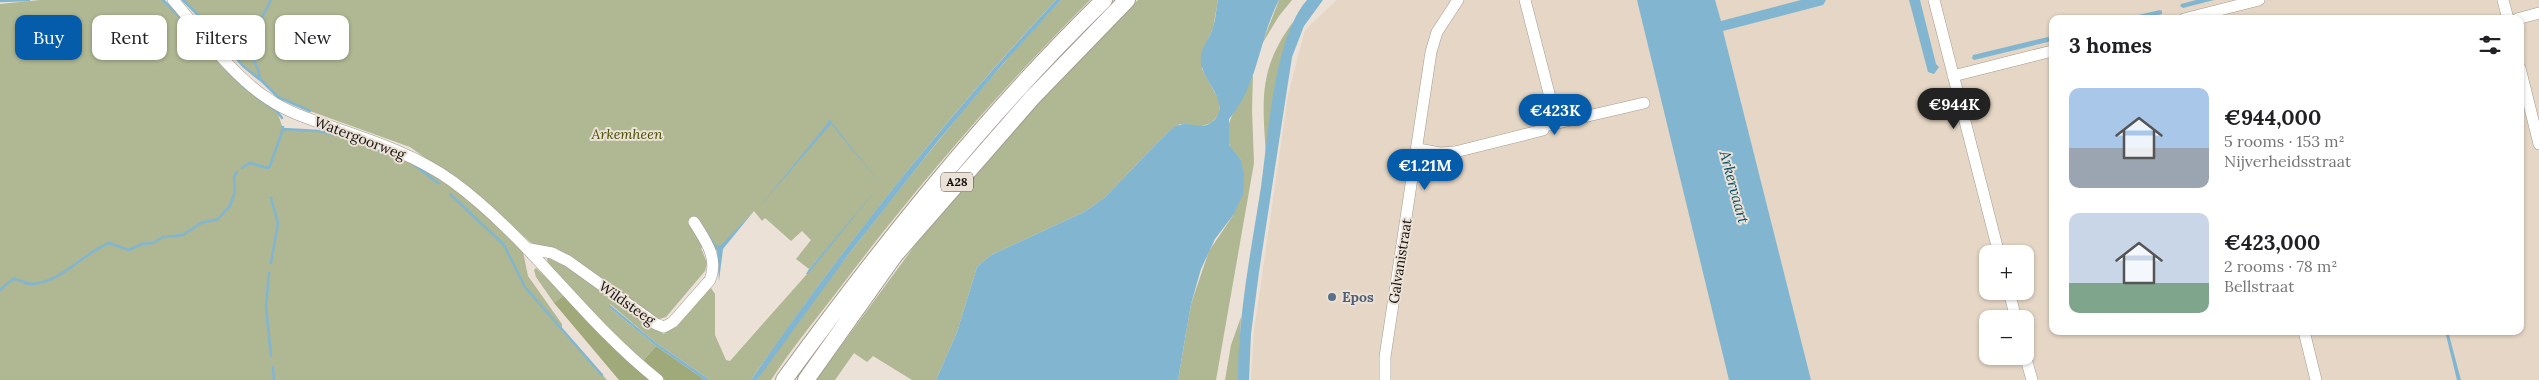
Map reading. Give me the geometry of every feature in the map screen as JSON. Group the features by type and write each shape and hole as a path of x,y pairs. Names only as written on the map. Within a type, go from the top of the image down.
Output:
{"highway":[{"name":"A28","path":"784,380 839,304 944,173 1017,90 1104,0"},
{"name":"A28","path":"806,380 894,256 1032,98 1126,0"}],"street":[{"name":"Watergoorweg","path":"172,0 249,84 270,100 306,118 404,153 443,176 488,210 530,249 605,333 658,380"},
{"name":"Galvanistraat","path":"1384,380 1431,52 1437,32 1458,0"},
{"path":"1418,149 1440,153 1455,152 1543,130 1550,118 1552,105 1525,0"},
{"path":"1934,0 1997,245"},
{"path":"2227,14 2259,0"},
{"path":"2503,0 2507,15"},
{"path":"2524,17 2539,13"},
{"path":"1953,76 2049,52"},
{"path":"2524,84 2539,144"},
{"path":"1545,126 1644,102"},
{"name":"Wildsteeg","path":"530,249 552,253 568,261 656,324 664,327 673,322 710,280 713,273 710,249 694,222"},
{"path":"2305,335 2316,380"},
{"path":"2028,365 2032,380"}],"shaded area":[{"name":"Arkervaart","path":"1337,0 1645,0 1746,380 1251,380 1254,331 1288,95 1305,30"},
{"name":"Arkervaart","path":"1715,0 2539,0 2539,380 1811,380"}],"green space":[{"path":"40,0 163,0 177,15 177,60 217,60 230,74 277,111 283,129 333,132 381,149 426,170 458,191 522,247 528,276 562,324 562,331 607,380 0,380 0,4"},
{"name":"Arkemheen","path":"183,0 1056,0 974,90 896,184 822,281 751,380 710,380 655,342 610,304 610,308 656,346 642,362 585,307 548,263 547,259 550,256 555,257 664,334 705,289 711,288 715,294 715,335 726,360 730,361 807,274 821,255 809,269 796,259 811,240 802,231 791,241 765,218 762,221 754,211 716,251 710,243 701,248 707,263 705,271 666,317 656,320 538,246 530,242 484,200 410,147 310,111 278,97 238,60 265,60 265,15 197,15"},
{"path":"1061,0 1090,0 1023,69 959,140 868,251 771,380 757,380 811,302 916,169 987,83"},
{"path":"1138,0 1218,0 1202,69 1220,102 1219,114 1211,123 1199,127 1180,124 1169,131 1104,198 1084,212 991,255 977,267 957,332 936,380 912,380 873,356 867,362 854,353 835,380 816,380 935,218 1039,98"},
{"path":"1279,0 1292,0 1279,16 1262,44"},
{"path":"1293,22 1276,85 1266,154 1264,100 1268,69 1274,54"},
{"path":"1253,74 1254,163 1216,380 1178,380 1191,304 1209,251 1234,214 1241,160 1229,144 1227,135 1231,117"},
{"path":"536,268 564,295 554,303 536,277 534,270"},
{"path":"564,295 651,380 619,380 554,303"},
{"path":"1241,317 1238,380 1225,380 1231,345"},
{"path":"656,346 705,380 665,380 642,362"}],"water":[{"path":"1056,0 1061,0 1003,64 938,141 848,255 757,380 751,380 822,281 896,184 974,91"},
{"path":"1218,0 1279,0 1272,15 1246,92 1239,106 1229,119 1229,145 1241,160 1244,175 1243,194 1234,214 1215,239 1201,269 1191,304 1178,380 936,380 957,332 977,267 991,255 1084,212 1104,198 1169,131 1178,125 1204,126 1212,122 1217,115 1219,102 1204,74 1201,56 1214,24"},
{"path":"1307,0 1323,0 1304,26 1292,57 1259,272 1251,334 1249,380 1238,380 1240,331 1274,89 1287,38 1296,17"},
{"path":"1637,0 1715,0 1721,21 1801,0 1826,0 1823,5 1723,31 1811,380 1729,380"},
{"path":"1909,0 1920,0 1936,64 1939,67 1934,74 1928,72"},
{"path":"2196,0 2214,0 2183,8 2180,6 2181,4"},
{"path":"2162,11 2162,14 2158,15 2138,15"},
{"path":"2049,37 2049,42 1974,60 1972,58 1973,55"},
{"path":"829,119 881,184 831,124 760,206 827,124"},
{"path":"876,190 808,274 806,274 809,269"},
{"path":"754,211 723,249 719,281 717,250 701,223 716,245 720,246"},
{"path":"609,304 655,342 710,380 705,380 656,346 610,308"},
{"path":"2446,335 2449,335 2461,380 2457,380"}],"waterway":[{"path":"0,1 29,0"},
{"path":"163,0 177,15"},
{"path":"183,0 198,15"},
{"path":"271,0 250,40 250,52 258,69 260,79 278,97 310,111"},
{"path":"238,60 259,79"},
{"path":"226,70 246,89"},
{"path":"256,97 277,111 282,118"},
{"path":"283,127 283,129 319,131 345,137"},
{"path":"242,168 250,163 268,168 283,129"},
{"path":"369,146 397,157"},
{"path":"413,164 438,183"},
{"path":"0,290 13,279 32,284 53,278 109,243 129,250 142,244 153,243 163,237 183,235 201,223 218,219 230,206 235,192 234,177 237,172"},
{"path":"450,194 504,245 525,287 602,375"},
{"path":"271,198 278,223 271,263"},
{"path":"269,273 266,307 271,356"},
{"path":"273,367 274,380"}],"place":[{"name":"Epos","path":"1332,297"}]}
